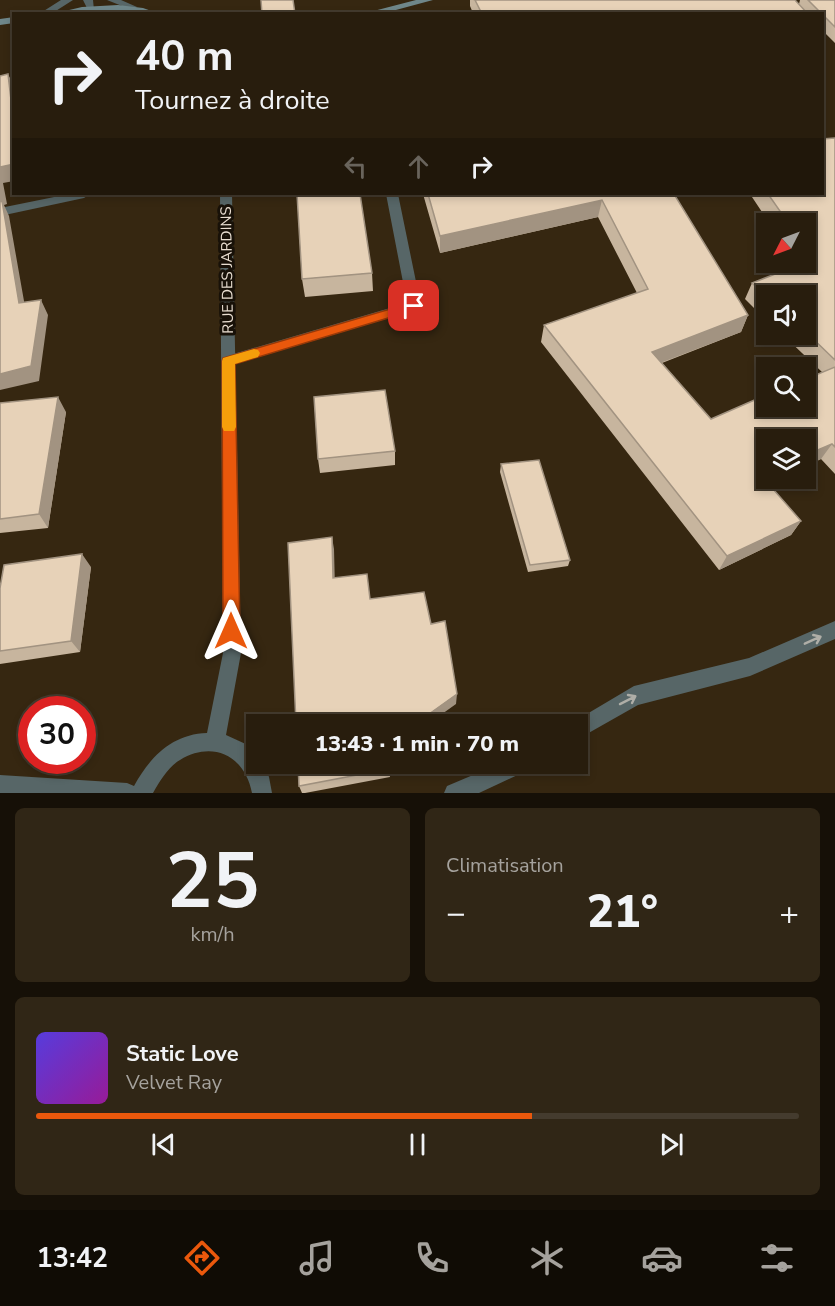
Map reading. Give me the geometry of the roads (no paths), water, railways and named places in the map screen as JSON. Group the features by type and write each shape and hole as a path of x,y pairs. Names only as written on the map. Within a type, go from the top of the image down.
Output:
{"main road":[{"path":"375,12 428,0"},
{"path":"63,12 90,4 132,7 149,12"}],"street":[{"path":"47,12 68,0"},
{"path":"112,0 132,7"},
{"path":"0,212 79,195"},
{"name":"RUE DES JARDINS","path":"215,741 232,653 226,195"},
{"path":"228,361 414,306 392,195"},
{"path":"588,723 634,696 750,667 835,630"},
{"path":"142,793 153,772 172,754 193,743 215,741 236,747 252,761 262,782 262,793"},
{"path":"454,793 502,774"},
{"path":"0,785 127,793"}]}
